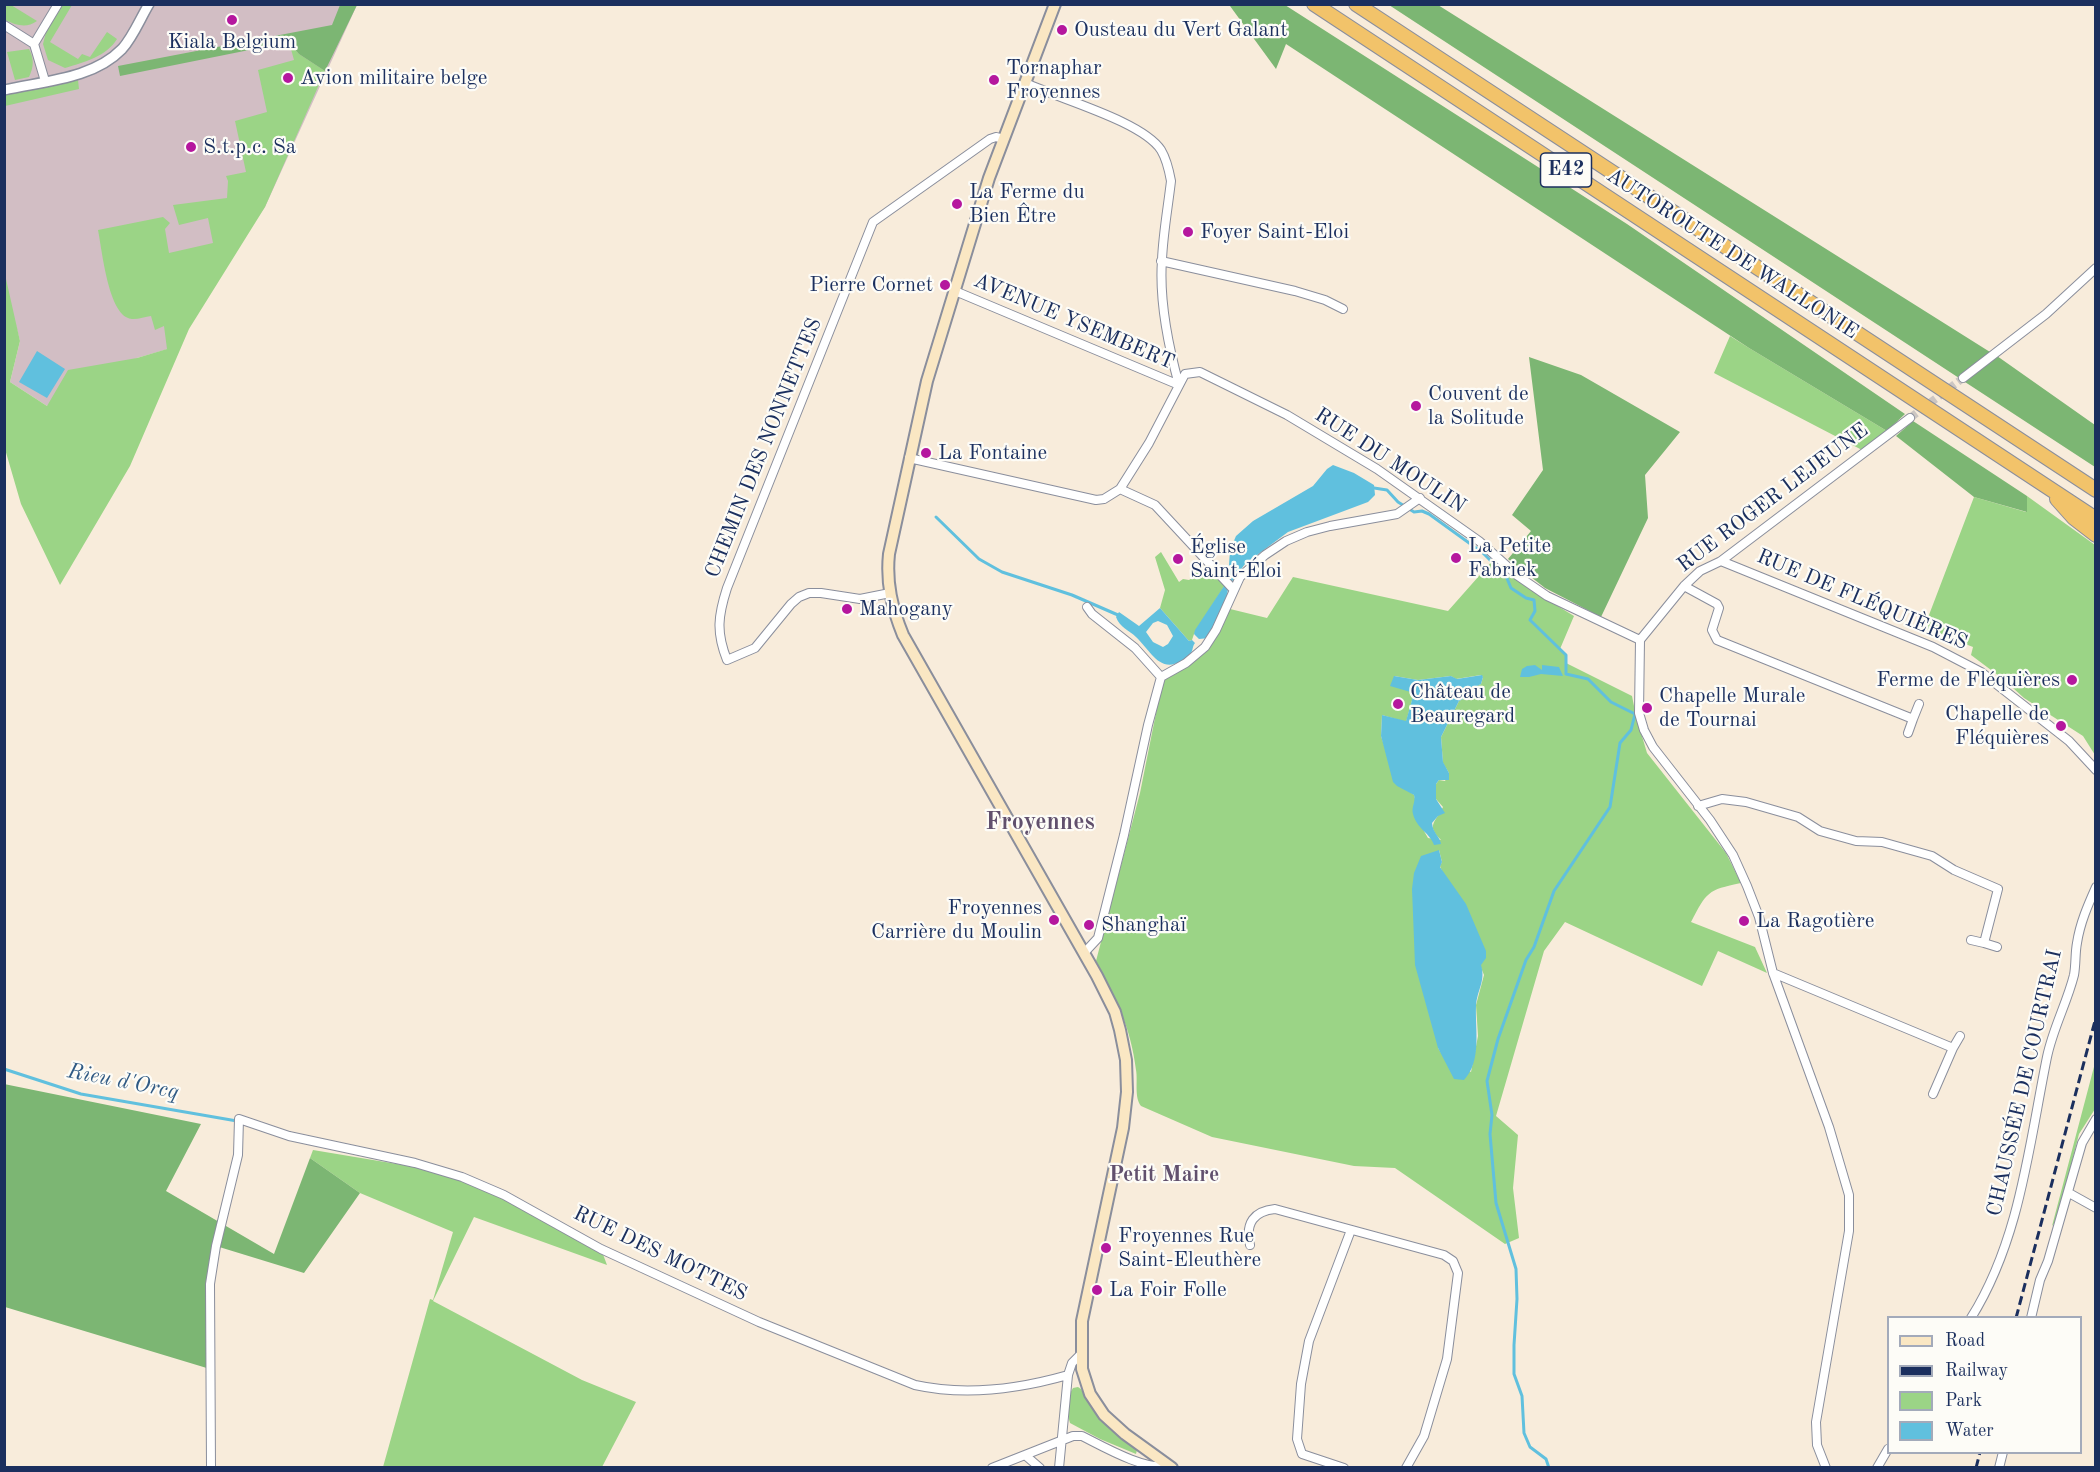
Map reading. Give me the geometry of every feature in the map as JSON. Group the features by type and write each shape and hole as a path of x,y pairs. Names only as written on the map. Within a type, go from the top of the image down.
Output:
{"highway":[{"name":"AUTOROUTE DE WALLONIE","path":"1314,4 2096,519"},
{"name":"AUTOROUTE DE WALLONIE","path":"1356,4 2096,490"},
{"path":"2046,486 2074,518 2096,535"}],"main road":[{"path":"1055,4 989,178 927,381 887,570 895,615 903,635 1084,953 1107,995 1120,1030 1126,1060 1127,1092 1124,1128 1082,1321 1080,1355 1090,1394 1104,1415 1125,1434 1170,1466"}],"street":[{"path":"34,44 58,4"},
{"path":"4,90 98,68 124,47 149,4"},
{"path":"4,25 34,44 45,81"},
{"path":"909,458 1096,500 1106,498 1120,489 1149,443 1179,385 1171,357 1163,304 1161,261 1171,181 1169,168 1160,149 1140,130 1026,83"},
{"name":"CHEMIN DES NONNETTES","path":"890,593 860,599 809,593 799,597 791,604 755,648 727,660 720,642 718,623 727,588 873,222 990,139 996,137 1004,139"},
{"path":"1161,261 1295,291 1324,300 1342,309"},
{"path":"1963,378 2046,314 2096,268"},
{"name":"AVENUE YSEMBERT","path":"955,291 1179,385"},
{"name":"RUE DU MOULIN","path":"1179,385 1185,374 1200,372 1287,415 1352,453 1420,498 1479,541 1534,588 1584,615 1640,640"},
{"name":"RUE ROGER LEJEUNE","path":"1640,640 1684,586 1700,571 1721,561 1910,418"},
{"path":"1120,489 1155,505 1232,588"},
{"path":"1084,953 1098,938 1161,677 1186,663 1205,647 1216,630 1232,588 1240,577 1265,555 1286,541 1307,532 1330,525 1397,514 1420,498"},
{"name":"RUE DE FLÉQUIÈRES","path":"1721,561 1933,646 1966,663 2069,741 2096,770"},
{"path":"1684,586 1718,604 1713,630 1717,640 1913,719"},
{"path":"1087,607 1092,614 1135,648 1161,677"},
{"path":"1640,640 1639,713 1644,730 1653,747 1733,855 1759,917 1773,973 1839,1158 1850,1207 1849,1231 1816,1422 1817,1445 1826,1467"},
{"path":"1908,733 1919,704"},
{"path":"1698,806 1713,800 1738,800 1798,817 1820,831 1856,841 1882,842 1932,856 1954,870 1998,889 1984,943"},
{"name":"CHAUSSÉE DE COURTRAI","path":"1972,1316 1995,1272 2008,1236 2027,1162 2055,1027 2071,987 2076,967 2076,944 2081,923 2096,887"},
{"path":"1971,940 1997,947"},
{"path":"1773,973 1953,1048"},
{"path":"1933,1094 1960,1036"},
{"name":"RUE DES MOTTES","path":"211,1467 210,1284 216,1246 238,1155 239,1119 289,1136 415,1163 462,1177 504,1195 601,1249 759,1322 915,1385 935,1389 1009,1389 1068,1375"},
{"path":"2031,1316 2082,1143 2096,1119"},
{"path":"2068,1193 2096,1208"},
{"path":"1250,1245 1248,1234 1250,1223 1263,1210 1275,1209 1444,1255 1453,1261 1458,1273 1447,1359 1424,1436 1406,1467"},
{"path":"1344,1467 1302,1454 1298,1439 1301,1384 1309,1341 1351,1230"},
{"path":"1059,1467 1068,1375 1072,1363 1080,1355"},
{"path":"992,1467 1073,1436 1082,1436 1140,1463 1161,1467 1170,1466"},
{"path":"1877,1467 1887,1451"},
{"path":"1025,1455 1040,1467"}],"shaded area":[{"path":"4,5 357,5 265,207 168,349 137,358 47,406 10,382 20,341 4,280"}],"green space":[{"path":"4,5 11,5 37,21 25,26 5,20"},
{"path":"63,5 72,5 50,42 78,59 82,54 90,57 107,32 117,39 101,55 65,68 48,60 43,44 46,32"},
{"path":"340,5 357,5 325,71 299,54 289,42 120,76 118,66 332,25"},
{"path":"1227,5 1285,5 1627,224 1905,414 1887,431 1749,348 1286,44 1276,69"},
{"path":"1389,5 1438,5 1990,352 1959,378"},
{"path":"289,42 299,54 325,71 265,207 189,329 130,466 60,585 21,504 5,449 4,270 20,341 10,382 47,406 68,370 137,358 167,349 164,326 155,330 151,316 130,319 121,313 115,304 107,278 98,230 163,217 170,223 165,229 169,253 213,243 208,218 179,225 173,205 227,198 226,176 246,172 235,121 267,112 258,70 294,60"},
{"path":"29,49 33,63 29,77 15,80 7,52"},
{"path":"78,80 79,89 5,106 5,94"},
{"path":"1730,336 1887,431 1862,450 1714,373"},
{"path":"1997,356 2095,425 2095,467 1965,382"},
{"path":"1529,357 1581,375 1680,432 1645,475 1648,518 1601,617 1545,588 1508,559 1531,531 1512,515 1543,470"},
{"path":"1913,421 2027,496 2027,512 1974,497 1896,436"},
{"path":"2027,496 2095,545 2095,755 2083,736 2024,698 1971,655 1973,647 1924,628 1974,497 2026,512"},
{"path":"1161,552 1179,582 1183,579 1189,580 1194,573 1206,566 1225,585 1192,640 1189,641 1160,608 1165,590 1155,557"},
{"path":"1494,559 1533,591 1574,616 1560,649 1566,655 1566,663 1632,696 1647,753 1726,853 1741,883 1709,894 1691,922 1755,947 1767,973 1718,951 1702,986 1565,922 1544,951 1496,1116 1518,1135 1513,1188 1519,1238 1505,1244 1395,1168 1354,1166 1212,1137 1141,1106 1137,1094 1134,1055 1126,1027 1096,961 1140,793 1163,678 1201,651 1226,608 1267,618 1293,577 1448,611","holes":["1481,675 1483,677 1481,684 1475,687 1474,694 1459,701 1441,737 1443,763 1449,773 1445,781 1439,780 1436,784 1436,799 1443,807 1433,827 1441,840 1428,838 1414,795 1410,792 1385,748 1381,736 1382,715 1406,722 1414,693 1394,676 1418,680 1451,676 1456,679","1439,850 1442,862 1440,866 1484,975 1476,1005 1478,1036 1471,1072 1445,1059 1438,1048"]},
{"path":"2095,1063 2095,1109 2079,1134 2057,1220 2052,1226"},
{"path":"4,1084 201,1124 166,1191 274,1254 310,1158 360,1193 304,1273 216,1246 210,1369 5,1307"},
{"path":"313,1150 445,1172 489,1189 601,1249 607,1265 474,1217 433,1301 582,1380 636,1402 602,1467 383,1467 430,1299 433,1300 453,1232 360,1193 310,1158"},
{"path":"1078,1387 1105,1423 1137,1450 1136,1454 1070,1423 1069,1400 1073,1388"}],"water":[{"path":"37,351 65,369 47,398 19,382"},
{"path":"1333,465 1354,473 1374,485 1375,495 1368,502 1288,532 1245,564 1228,587 1227,599 1209,638 1199,639 1194,634 1195,630 1228,580 1230,550 1236,536 1253,521 1313,486"},
{"path":"1160,608 1189,641 1192,640 1195,643 1192,651 1184,659 1174,664 1161,663 1122,626 1116,617 1119,612 1139,626","holes":["1158,621 1167,625 1173,636 1163,647 1153,642 1146,632 1153,623"]},
{"path":"1535,665 1542,670 1542,665 1559,667 1563,676 1541,674 1520,677 1522,669"},
{"path":"1482,675 1481,684 1475,687 1474,694 1459,701 1441,737 1443,762 1449,773 1449,780 1439,780 1436,784 1436,799 1445,813 1438,816 1432,823 1441,844 1434,845 1415,819 1414,795 1393,782 1381,736 1382,715 1406,721 1414,693 1390,686 1394,676 1418,680 1451,676 1457,679"},
{"path":"1439,850 1442,862 1440,867 1466,904 1486,951 1486,958 1481,965 1482,981 1476,1006 1475,1055 1470,1072 1464,1080 1454,1079 1438,1048 1415,965 1412,889 1414,873 1421,856"}],"waterway":[{"path":"1374,488 1387,490 1398,502 1414,512 1422,511 1429,514 1483,553 1506,576 1511,588 1526,598 1534,600 1535,611 1530,620 1566,655 1566,674 1588,679 1611,702 1635,714 1631,730 1620,743 1610,807 1554,891 1498,1039 1487,1081 1492,1115 1490,1134 1496,1203 1516,1269 1514,1374 1522,1396 1524,1433 1530,1447 1546,1459 1549,1468"},
{"path":"936,517 979,559 1002,572 1072,595 1118,615"},
{"name":"Rieu d'Orcq","path":"4,1069 81,1094 237,1121"}],"tunnel":[{"path":"1910,418 1963,378"}],"railway":[{"path":"2017,1316 2096,1017"},
{"path":"1976,1468 1980,1454"}],"place":[{"name":"Kiala Belgium","path":"232,20"},
{"name":"Ousteau du Vert Galant","path":"1062,30"},
{"name":"Avion militaire belge","path":"288,78"},
{"name":"Tornaphar Froyennes","path":"994,80"},
{"name":"S.t.p.c. Sa","path":"191,147"},
{"name":"La Ferme du Bien Être","path":"957,204"},
{"name":"Foyer Saint-Eloi","path":"1188,232"},
{"name":"Pierre Cornet","path":"945,285"},
{"name":"Couvent de la Solitude","path":"1416,406"},
{"name":"La Fontaine","path":"926,453"},
{"name":"La Petite Fabriek","path":"1456,558"},
{"name":"Église Saint-Éloi","path":"1178,559"},
{"name":"Mahogany","path":"847,609"},
{"name":"Ferme de Fléquières","path":"2072,680"},
{"name":"Château de Beauregard","path":"1398,704"},
{"name":"Chapelle Murale de Tournai","path":"1647,708"},
{"name":"Chapelle de Fléquières","path":"2061,726"},
{"name":"Froyennes Carrière du Moulin","path":"1054,920"},
{"name":"La Ragotière","path":"1744,921"},
{"name":"Shanghaï","path":"1089,925"},
{"name":"Froyennes Rue Saint-Eleuthère","path":"1106,1248"},
{"name":"La Foir Folle","path":"1097,1290"}],"district":[{"name":"Froyennes","path":"1040,823"},
{"name":"Petit Maire","path":"1164,1175"}]}
